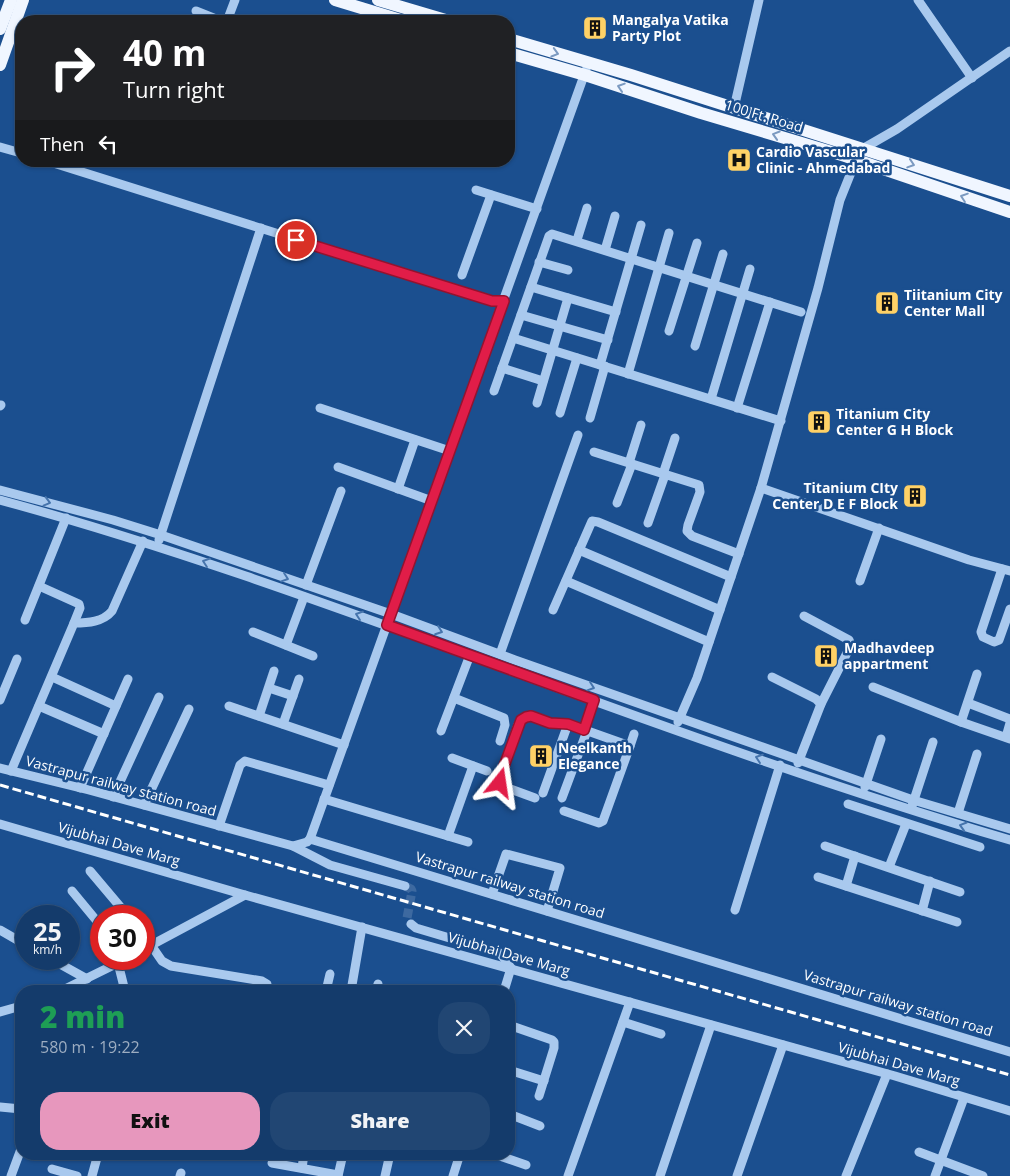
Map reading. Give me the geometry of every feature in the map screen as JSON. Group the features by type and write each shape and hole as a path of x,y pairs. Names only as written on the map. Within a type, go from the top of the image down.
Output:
{"main road":[{"path":"0,30 11,0"},
{"path":"18,15 23,0"},
{"path":"335,0 357,3 388,15"},
{"path":"378,0 429,15"},
{"path":"0,64 15,22"},
{"path":"515,41 587,69 734,108 1010,196"},
{"name":"100 Ft. Road","path":"515,54 587,69 701,113 856,160 1010,212"}],"street":[{"path":"225,15 235,0"},
{"path":"734,108 759,0"},
{"path":"918,0 972,78"},
{"path":"196,11 206,15"},
{"path":"675,729 697,678 761,488 818,288 840,200 856,160 864,148 897,129 1010,51"},
{"path":"293,846 307,842 310,839 587,69"},
{"path":"0,147 15,151"},
{"path":"66,167 492,301 504,301"},
{"path":"476,190 536,209"},
{"path":"462,275 491,195"},
{"path":"576,240 587,208"},
{"path":"605,250 615,216"},
{"path":"590,418 608,340 641,225"},
{"path":"158,545 261,228"},
{"path":"628,374 669,233"},
{"path":"494,391 549,236 552,234 801,312"},
{"path":"670,331 697,243"},
{"path":"695,346 723,254"},
{"path":"540,262 568,270"},
{"path":"710,400 750,269"},
{"path":"531,287 616,312"},
{"path":"537,404 568,298"},
{"path":"737,408 770,302"},
{"path":"521,315 608,340"},
{"path":"513,338 780,421"},
{"path":"560,413 577,358"},
{"path":"502,368 543,381"},
{"path":"320,408 450,451"},
{"path":"617,503 641,425"},
{"path":"500,654 578,435"},
{"path":"648,523 675,438"},
{"path":"398,489 415,440"},
{"path":"594,452 696,484 700,488 700,492 687,531 692,536 738,554"},
{"path":"338,467 432,501"},
{"path":"761,488 969,560 1006,570 981,632 983,638 994,642 999,640 1010,609"},
{"path":"0,490 113,520 161,535 391,614 914,800 1010,829"},
{"path":"306,585 342,491"},
{"path":"0,500 158,545 910,811 1010,840"},
{"path":"25,620 66,518"},
{"path":"553,610 590,523 595,521 731,578"},
{"path":"860,581 879,528"},
{"path":"74,623 85,623 104,618 112,611 143,541"},
{"path":"579,550 720,610"},
{"path":"252,578 256,568"},
{"path":"566,581 709,642"},
{"path":"11,771 80,608 79,604 39,586"},
{"path":"286,645 304,596"},
{"path":"795,770 821,704 851,645 851,642 804,616"},
{"path":"253,632 312,656"},
{"path":"441,731 470,655"},
{"path":"0,700 18,659"},
{"path":"259,716 274,672"},
{"path":"961,722 977,674"},
{"path":"52,677 116,706"},
{"path":"772,677 816,699 821,704"},
{"path":"80,788 128,679"},
{"path":"283,724 299,679"},
{"path":"269,688 294,696"},
{"path":"872,688 1008,738 1010,723"},
{"path":"113,797 159,697"},
{"path":"454,698 504,718 505,725 500,742"},
{"path":"562,798 586,730 594,700"},
{"path":"968,703 1010,718"},
{"path":"39,706 104,734"},
{"path":"229,706 344,745"},
{"path":"144,805 190,710"},
{"path":"568,724 539,796 505,787 500,783 500,777 518,725 523,718 529,716 550,723 568,724 630,746"},
{"path":"564,810 599,823 603,821 634,734"},
{"path":"862,794 881,739"},
{"path":"889,868 906,824 933,742"},
{"path":"958,813 976,754"},
{"path":"452,758 487,771"},
{"path":"219,826 240,765 245,761 329,785"},
{"path":"736,910 780,765"},
{"path":"448,836 473,766"},
{"name":"Vastrapur railway station road","path":"0,768 293,846 330,865 405,886"},
{"path":"324,799 468,842"},
{"path":"848,804 980,847"},
{"name":"Vijubhai Dave Marg","path":"0,824 245,895 887,1074 1010,1111"},
{"name":"Vastrapur railway station road","path":"310,839 1010,1052"},
{"path":"825,846 960,892"},
{"path":"492,894 506,854 560,868 547,911"},
{"path":"846,886 856,856"},
{"path":"90,871 119,905"},
{"path":"818,877 957,922"},
{"path":"922,911 930,882"},
{"path":"72,891 90,913"},
{"path":"155,943 245,895"},
{"path":"411,924 416,928 500,953 510,968 506,985"},
{"path":"352,985 362,927"},
{"path":"0,930 15,939"},
{"path":"155,954 165,964 262,981 267,985"},
{"path":"71,970 88,979"},
{"path":"74,985 105,970"},
{"path":"123,970 124,985"},
{"path":"327,985 330,974"},
{"path":"568,1176 630,1002"},
{"path":"0,1012 15,1008"},
{"path":"623,1022 661,1034"},
{"path":"660,1176 711,1025"},
{"path":"515,1027 554,1042 554,1048 539,1096"},
{"path":"737,1176 783,1045"},
{"path":"515,1072 544,1081"},
{"path":"846,1176 887,1074"},
{"path":"935,1176 964,1098"},
{"path":"0,1107 15,1108"},
{"path":"515,1116 540,1126"},
{"path":"919,1152 983,1176"},
{"path":"11,1176 17,1160"},
{"path":"92,1176 96,1160"},
{"path":"302,1168 303,1160"},
{"path":"272,1162 338,1176 342,1160"},
{"path":"385,1176 389,1160"},
{"path":"454,1176 458,1160"},
{"path":"511,1160 526,1165"},
{"path":"52,1169 77,1176"}],"tunnel":[{"path":"405,886 412,891 407,918 411,924"}],"railway":[{"path":"0,785 1010,1075"}],"place":[{"name":"Mangalya Vatika Party Plot","path":"595,28"},
{"name":"Cardio Vascular Clinic - Ahmedabad","path":"739,160"},
{"name":"Tiitanium City Center Mall","path":"887,303"},
{"name":"Titanium City Center G H Block","path":"819,422"},
{"name":"Titanium CIty Center D E F Block","path":"915,496"},
{"name":"Madhavdeep appartment","path":"826,656"},
{"name":"Neelkanth Elegance","path":"541,756"}],"route":[{"path":"296,240 492,301 504,301 387,625 594,700 584,730 568,724 550,723 531,716 521,720 500,777 500,783"}]}
